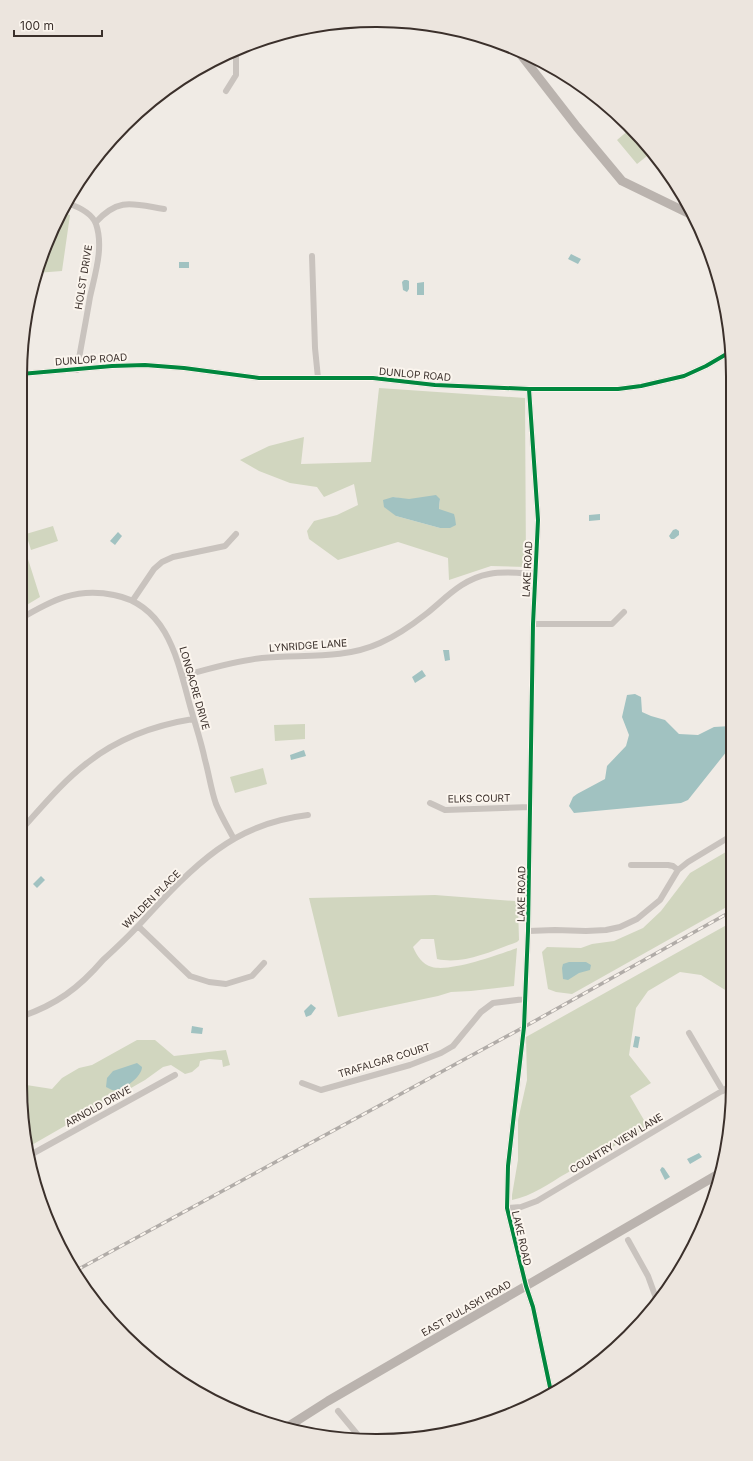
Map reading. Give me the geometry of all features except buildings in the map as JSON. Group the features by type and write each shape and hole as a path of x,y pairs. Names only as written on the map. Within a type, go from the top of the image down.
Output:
{"main road":[{"path":"525,61 572,121 622,181 684,211"},
{"name":"EAST PULASKI ROAD","path":"293,1424 335,1397 713,1177"}],"street":[{"path":"226,91 236,75 236,57"},
{"path":"72,205 96,222 103,214 121,204 133,204 164,209"},
{"name":"HOLST DRIVE","path":"77,370 99,247 96,222"},
{"path":"312,256 315,348 318,378"},
{"name":"DUNLOP ROAD","path":"27,374 145,365 184,368 259,378 373,378 435,385 529,389 618,390 684,376 725,355"},
{"name":"LAKE ROAD","path":"529,389 538,520 534,574 528,931 523,1039 508,1166 506,1208 526,1286 533,1307 550,1388"},
{"path":"133,600 154,569 162,562 173,557 225,546 236,534"},
{"name":"LYNRIDGE LANE","path":"182,676 234,662 264,658 339,654 363,650 401,632 426,614 450,592 467,582 488,574 508,572 534,574"},
{"name":"LONGACRE DRIVE","path":"27,615 47,603 60,598 81,593 100,592 133,600 150,613 160,624 176,655 206,760 216,804 234,839"},
{"path":"533,624 612,624 624,612"},
{"path":"27,824 63,785 87,763 127,739 169,723 194,719"},
{"name":"ELKS COURT","path":"430,803 445,810 530,807"},
{"name":"WALDEN PLACE","path":"27,1015 39,1011 66,996 91,974 152,910 217,849 234,839 267,824 291,817 308,815"},
{"path":"528,931 555,930 586,932 620,927 637,919 660,900 678,870 688,862 726,839"},
{"path":"631,865 668,865 673,866 678,870"},
{"path":"138,926 190,976 208,982 226,984 252,976 264,963"},
{"name":"TRAFALGAR COURT","path":"302,1083 321,1090 389,1071 428,1058 453,1046 481,1012 493,1003 525,999"},
{"path":"689,1033 723,1091"},
{"name":"ARNOLD DRIVE","path":"34,1153 174,1075"},
{"name":"COUNTRY VIEW LANE","path":"506,1208 521,1207 537,1201 726,1089"},
{"path":"628,1240 648,1276 655,1295"},
{"path":"338,1411 356,1433"}],"green space":[{"path":"627,132 647,156 637,164 617,140"},
{"path":"67,214 70,215 62,271 43,272 54,243"},
{"path":"379,388 525,398 526,567 491,566 449,580 448,558 398,542 338,560 309,539 307,531 314,521 337,515 358,505 354,484 324,497 317,487 290,483 259,471 240,460 269,446 304,437 301,464 371,462","holes":["393,497 409,500 440,499 440,528 396,516"]},
{"path":"53,526 58,541 31,550 27,534"},
{"path":"27,556 40,597 27,605"},
{"path":"305,724 305,739 275,741 274,725"},
{"path":"263,768 267,784 235,793 230,777"},
{"path":"726,852 726,907 572,994 556,992 548,989 542,952 547,947 581,948 592,944 614,941 643,928 661,911 690,873"},
{"path":"435,895 515,901 518,906 519,940 517,942 468,959 457,960 437,959 434,939 421,939 413,947 425,964 440,968 474,962 517,948 514,986 451,992 338,1017 309,898"},
{"path":"726,925 726,991 701,975 680,972 648,991 636,1008 629,1055 651,1083 630,1096 648,1127 541,1189 527,1196 512,1200 518,1160 518,1120 527,1080 526,1037"},
{"path":"137,1040 155,1040 174,1056 226,1050 230,1065 223,1067 222,1060 209,1059 200,1061 199,1066 192,1072 185,1074 171,1065 163,1067 145,1080 33,1145 27,1085 52,1089 62,1078 79,1068 92,1065"}],"water":[{"path":"571,254 581,259 578,264 568,259"},
{"path":"179,262 189,262 189,268 179,268"},
{"path":"404,280 409,281 409,289 407,292 403,290 402,282"},
{"path":"424,282 424,295 417,295 417,283"},
{"path":"436,495 440,499 439,509 454,514 456,525 450,528 440,528 396,516 384,507 383,500 393,497 409,499"},
{"path":"600,514 600,520 589,521 589,515"},
{"path":"676,529 679,531 679,535 674,539 671,539 669,536 673,530"},
{"path":"118,532 122,536 115,545 110,541"},
{"path":"443,650 449,650 450,660 445,661"},
{"path":"422,670 426,676 415,683 412,677"},
{"path":"635,694 641,697 642,712 665,720 679,734 698,735 714,727 726,726 726,752 688,800 681,803 574,813 569,806 573,797 605,779 607,766 626,746 629,735 622,717 627,695"},
{"path":"304,750 306,756 291,760 290,755"},
{"path":"41,876 45,880 37,888 33,884"},
{"path":"569,962 586,962 591,965 590,970 579,973 568,980 563,979 563,964"},
{"path":"311,1004 316,1008 311,1015 306,1017 304,1011"},
{"path":"192,1026 203,1028 202,1034 191,1033"},
{"path":"635,1036 640,1037 638,1048 633,1047"},
{"path":"137,1063 142,1067 141,1071 131,1083 121,1089 116,1090 106,1087 107,1078 113,1071"},
{"path":"699,1153 702,1157 690,1164 687,1159"},
{"path":"662,1167 670,1177 665,1180 660,1170"}],"railway":[{"path":"80,1269 524,1027 726,914"}],"cycle path":[{"path":"27,373 112,366 145,365 184,368 259,378 373,378 435,385 529,389 618,389 641,386 684,376 725,355"},
{"path":"529,389 538,520 533,624 528,931 524,1027 508,1166 507,1208 526,1286 533,1307 550,1388"}]}
